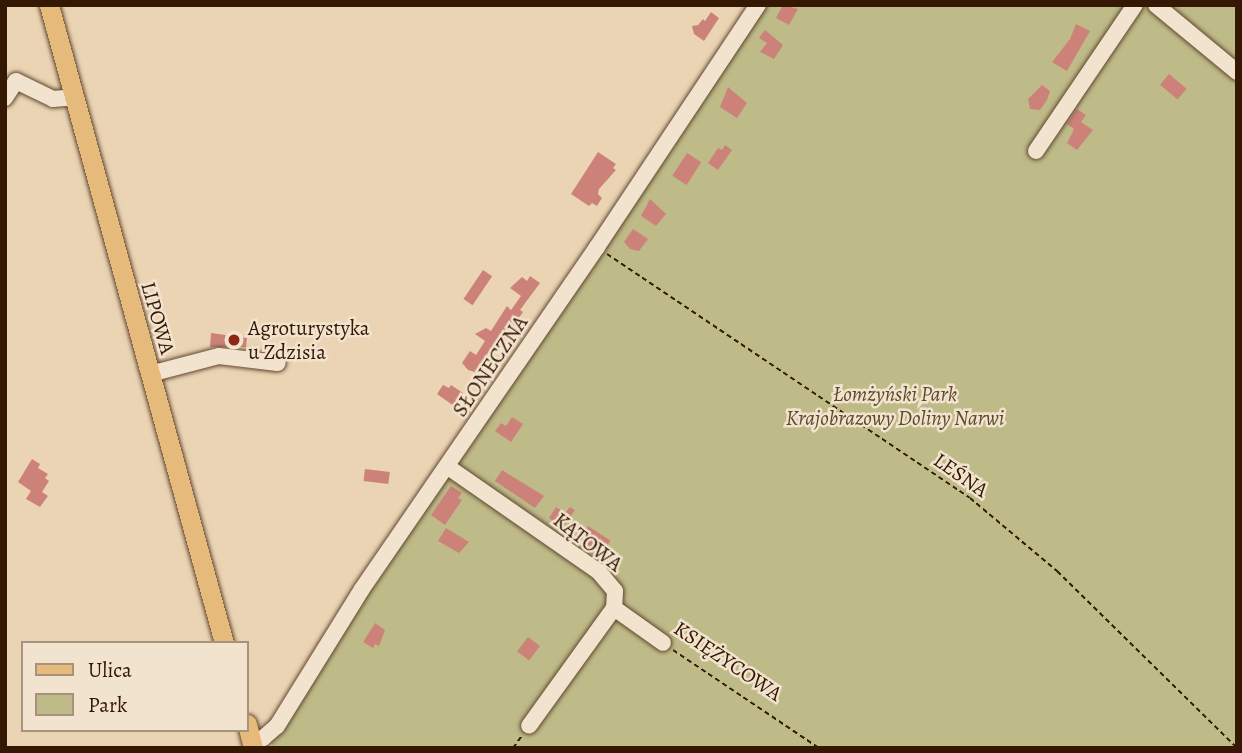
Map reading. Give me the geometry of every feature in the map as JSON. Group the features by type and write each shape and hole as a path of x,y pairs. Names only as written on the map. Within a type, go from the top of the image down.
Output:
{"main road":[{"name":"LIPOWA","path":"49,5 223,641"}],"street":[{"name":"SŁONECZNA","path":"251,738 263,738 277,726 362,589 448,467 758,5"},
{"path":"1036,151 1135,5"},
{"path":"1156,5 1237,72"},
{"path":"5,98 16,81 53,99 74,97"},
{"path":"150,374 219,356 278,363"},
{"name":"KĄTOWA","path":"448,467 599,572 615,591 614,608 528,726"},
{"name":"KSIĘŻYCOWA","path":"614,608 663,643"}],"path":[{"name":"LEŚNA","path":"597,247 970,498 1057,571 1237,748"},
{"name":"KSIĘŻYCOWA","path":"663,643 819,748"},
{"path":"513,748 528,726"}],"green space":[{"name":"Łomżyński Park Krajobrazowy Doliny Narwi","path":"751,5 1237,5 1237,748 273,748 268,730"}],"building":[{"path":"783,5 798,9 789,25 776,18"},
{"path":"711,12 719,18 704,41 694,34 692,26 698,25 703,19 705,21"},
{"path":"1076,24 1090,31 1067,71 1052,62 1070,39"},
{"path":"765,30 783,45 774,59 760,52 767,43 759,38"},
{"path":"1169,74 1187,89 1178,100 1160,85"},
{"path":"1042,85 1050,91 1047,100 1040,110 1030,109 1028,99"},
{"path":"728,87 747,103 737,118 720,107"},
{"path":"1077,109 1086,115 1081,122 1093,130 1077,150 1067,143 1074,129 1067,124"},
{"path":"725,145 732,150 718,170 708,163 718,148 722,150"},
{"path":"598,152 616,164 613,168 616,170 599,189 598,194 602,198 597,206 592,203 589,206 571,194"},
{"path":"687,153 701,162 687,185 672,176"},
{"path":"650,199 666,214 656,226 641,216"},
{"path":"633,229 648,239 639,251 630,249 624,242"},
{"path":"483,270 492,276 473,305 463,299"},
{"path":"530,276 540,283 520,310 523,312 501,344 498,342 494,349 491,348 475,372 468,370 462,363 470,351 476,355 485,341 475,334 486,328 491,331 507,306 511,310 521,296 510,288 522,277 527,281"},
{"path":"211,333 247,338 246,347 210,347"},
{"path":"443,385 449,388 451,385 463,393 454,406 437,394"},
{"path":"512,417 523,424 511,442 495,431 501,423 506,426"},
{"path":"32,459 40,464 38,468 48,474 45,478 49,481 42,492 48,496 40,507 26,499 31,491 18,482"},
{"path":"365,469 390,472 388,484 364,481"},
{"path":"502,470 544,496 535,508 495,481"},
{"path":"451,486 462,493 458,498 462,500 445,525 431,515"},
{"path":"556,507 565,513 570,507 575,510 562,529 549,518"},
{"path":"588,526 611,541 602,554 579,539"},
{"path":"446,528 469,542 459,553 438,541"},
{"path":"375,623 385,630 379,646 375,644 373,648 363,642"},
{"path":"528,637 540,646 529,660 517,651"}],"place":[{"name":"Agroturystyka u Zdzisia","path":"234,340"}]}
